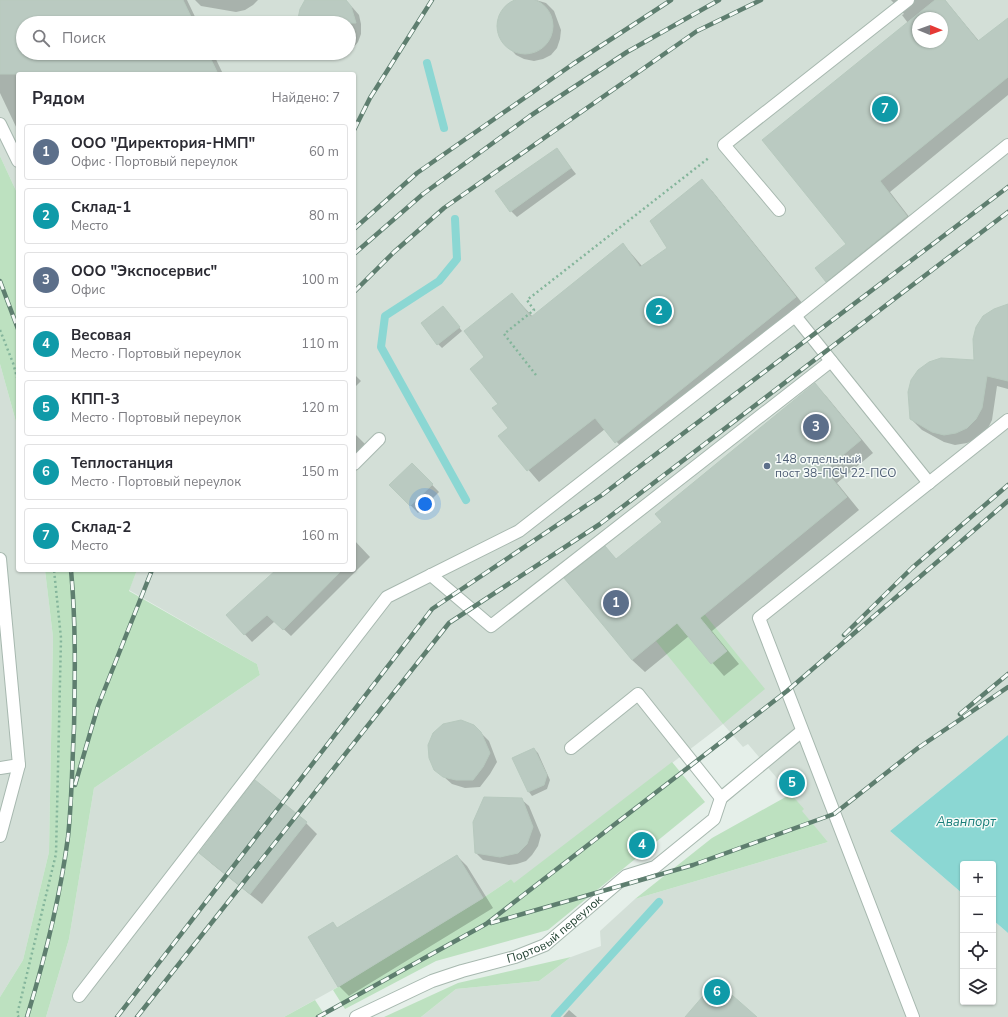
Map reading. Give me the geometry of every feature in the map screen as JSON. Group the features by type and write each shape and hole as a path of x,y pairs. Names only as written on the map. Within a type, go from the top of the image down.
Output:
{"street":[{"path":"779,210 724,145 908,0"},
{"path":"0,124 16,157"},
{"path":"79,996 387,597 519,531 795,316 1008,145"},
{"path":"795,316 929,483"},
{"path":"431,575 491,626 831,361"},
{"path":"912,1017 759,618 1008,420"},
{"path":"356,462 379,439"},
{"path":"0,559 19,765 0,836"},
{"path":"571,748 638,694 721,798 802,731"},
{"path":"0,768 19,765"},
{"name":"Портовый переулок","path":"356,1017 432,981 462,971 515,957 544,944 626,876 655,867 714,819 721,798"}],"path":[{"path":"536,375 504,334 534,310 527,300 724,145"},
{"path":"0,330 16,374"},
{"path":"19,1017 17,1015 56,854 61,638 54,572"}],"shaded area":[{"path":"0,0 1008,0 1008,735 890,831 960,891 960,1005 996,1005 996,923 1008,933 1008,1017 421,1017 456,989 539,981 571,957 601,946 600,931 635,899 828,842 801,811 803,809 748,744 743,747 723,724 514,884 511,879 483,898 338,987 284,1017 46,1017 69,939 94,788 260,675 257,664 129,590 136,572 356,572 356,72 16,72 16,191 0,156"},
{"path":"0,364 16,422 16,572 45,572 53,637 49,852 23,960 0,997"}],"green space":[{"path":"0,156 16,191 16,422 0,364"},
{"path":"45,572 136,572 129,591 257,664 260,675 94,788 69,939 46,1017 0,1017 0,997 23,960 49,852 53,637"},
{"path":"698,606 765,689 723,724 656,641"},
{"path":"672,762 705,802 548,930 436,961 345,1009 333,990 483,898 511,879 514,883"},
{"path":"791,794 804,809 802,811 828,842 635,899 712,838"},
{"path":"571,957 539,981 456,989 421,1017 384,1017 458,983"},
{"path":"315,1000 326,1017 284,1017"}],"water":[{"name":"Аванпорт","path":"1008,735 1008,933 996,923 996,861 960,861 960,891 890,831"}],"building":[{"path":"0,0 183,0 191,16 16,16 16,60 211,60 217,72 16,72 16,74 0,74"},
{"path":"305,0 346,0 351,6 354,16 298,16 300,9"},
{"path":"514,0 536,0 545,6 551,15 553,26 551,37 545,46 536,52 525,54 514,52 505,46 499,37 497,26 499,15 505,6"},
{"path":"935,0 945,0 978,41 1008,18 1008,77 880,181 907,216 826,282 815,268 846,244 762,140 912,19 912,48 948,48 948,12 920,12"},
{"path":"557,148 571,168 510,212 495,191"},
{"path":"702,179 796,297 615,443 595,418 527,471 498,436 508,428 492,408 498,404 470,369 484,357 464,331 512,293 531,317 623,243 640,267 667,248 650,221"},
{"path":"1008,304 1008,381 987,376 982,408 976,419 967,428 956,433 944,435 932,432 910,419 908,392 911,380 918,370 929,362 941,358 974,360 973,339 976,327 983,316 994,309"},
{"path":"443,306 460,327 437,345 421,323"},
{"path":"815,383 861,440 825,470 847,497 700,618 727,651 711,664 677,623 632,660 564,578 605,546 616,559 662,522 655,514"},
{"path":"412,463 433,484 410,506 389,485"},
{"path":"274,572 340,572 283,630 267,615 244,635 226,615"},
{"path":"461,720 474,725 481,732 490,753 483,767 473,780 456,780 443,777 434,770 429,758 428,745 433,733 443,724"},
{"path":"534,748 547,775 544,785 528,792 512,758"},
{"path":"255,780 307,822 250,894 199,853"},
{"path":"484,797 522,798 533,827 527,844 518,853 500,857 475,853 473,822"},
{"path":"457,855 483,898 338,987 308,937 333,922 337,928"},
{"path":"716,981 757,1017 685,1017"}],"waterway":[{"path":"427,63 444,128"},
{"path":"455,219 457,259 439,281 385,316 381,347 466,500"},
{"path":"555,1017 659,902"}],"railway":[{"path":"356,126 370,98 432,0"},
{"path":"356,227 417,173 573,64 671,0"},
{"path":"356,252 423,194 530,116 627,52 719,0"},
{"path":"356,290 394,252 444,208 697,31 761,0"},
{"path":"117,1017 432,609 602,495 1008,187"},
{"path":"137,1017 449,623 600,524 1008,212"},
{"path":"0,281 16,324"},
{"path":"844,635 912,568 1008,485"},
{"path":"318,1017 486,924 787,691 1008,501"},
{"path":"27,1017 51,928 61,883 68,837 72,782 75,688 73,590 71,572"},
{"path":"75,785 98,706 151,572"},
{"path":"960,714 1008,674"},
{"path":"491,923 693,865 834,814 918,748 1008,687"}],"place":[{"name":"Склад-2","path":"885,109"},
{"name":"Склад-1","path":"659,311"},
{"name":"ООО \"Экспосервис\"","path":"816,427"},
{"name":"148 отдельный пост 38-ПСЧ 22-ПСО","path":"767,466"},
{"name":"ООО \"Директория-НМП\"","path":"616,603"},
{"name":"КПП-3","path":"792,783"},
{"name":"Весовая","path":"642,845"},
{"name":"Теплостанция","path":"717,992"}]}
